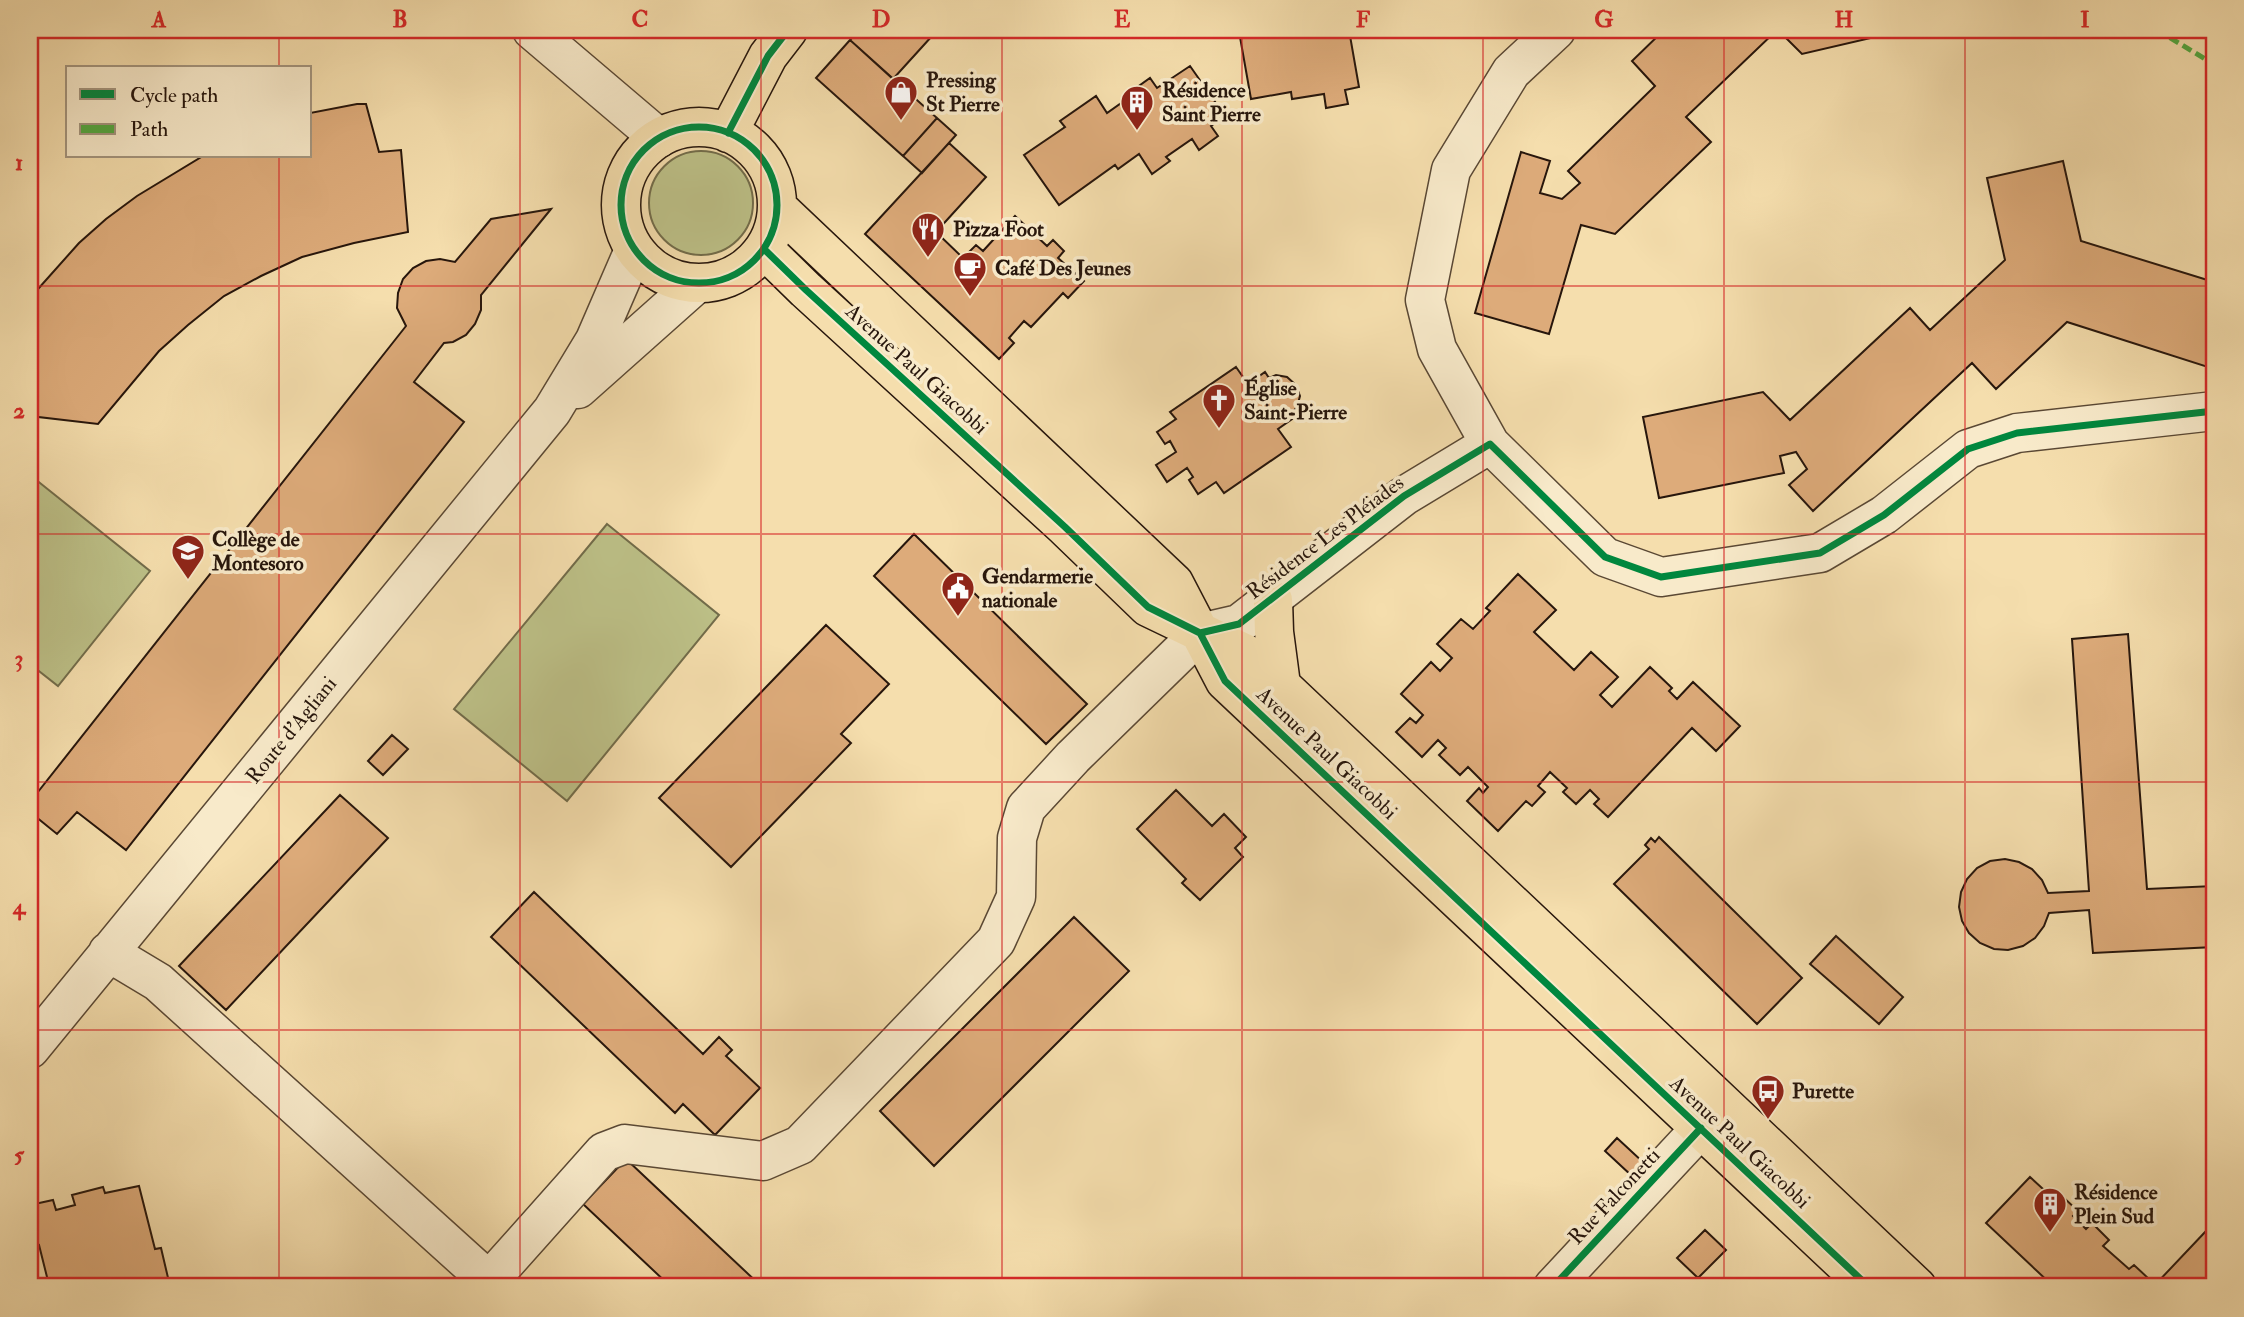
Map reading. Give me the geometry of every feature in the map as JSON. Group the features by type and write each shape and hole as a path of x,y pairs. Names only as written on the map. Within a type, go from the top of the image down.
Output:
{"main road":[{"path":"728,133 768,56 788,30"},
{"path":"705,128 728,133 748,145 764,163 774,184 777,207 774,229 764,249 746,268 723,281 696,284 661,275 634,250 623,227 620,202 625,177 639,154 659,138 681,129 705,128"},
{"name":"Avenue Paul Giacobbi","path":"777,207 1174,583 1226,681 1870,1287"},
{"name":"Avenue Paul Giacobbi","path":"764,249 1148,607 1250,656 1917,1287"},
{"name":"Avenue Paul Giacobbi","path":"1273,600 1273,632 1281,685"}],"street":[{"path":"532,30 659,138"},
{"path":"1556,30 1511,72 1451,170 1425,300 1437,349 1490,444 1605,556 1661,577 1821,553 1884,515 1968,449 2017,433 2214,411"},
{"name":"Route d'Agliani","path":"30,1049 552,411 595,340 634,250"},
{"name":"Route d'Agliani","path":"552,411 696,284"},
{"name":"Résidence Les Pléiades","path":"1200,634 1240,624 1404,496 1490,444"},
{"path":"108,952 158,982 489,1281 604,1152 625,1144 763,1161 800,1146 996,941 1016,897 1017,838 1026,808 1073,757 1200,634"},
{"name":"Rue Falconetti","path":"1553,1287 1701,1128"}],"green space":[{"path":"701,151 721,155 738,166 749,183 753,203 749,223 738,240 721,251 701,255 681,251 664,240 653,223 649,203 653,183 664,166 681,155"},
{"path":"30,475 150,571 58,686 30,664"},
{"path":"607,524 719,615 567,801 454,709"}],"building":[{"path":"859,30 925,30 932,36 893,79 850,40"},
{"path":"1280,30 1349,30 1359,87 1345,90 1348,104 1326,108 1324,94 1292,99 1291,92 1251,99 1240,37"},
{"path":"1664,30 1777,30 1686,117 1711,142 1615,234 1581,225 1549,334 1475,313 1521,152 1550,161 1540,193 1562,199 1580,183 1568,171 1655,86 1632,61"},
{"path":"1778,30 1905,30 1802,54"},
{"path":"850,40 937,118 903,156 816,78"},
{"name":"Résidence Saint Pierre","path":"1190,66 1225,116 1211,126 1218,136 1199,150 1192,139 1166,157 1170,161 1152,174 1139,154 1118,169 1115,165 1059,205 1024,155 1065,127 1060,121 1096,96 1107,113 1138,91 1136,88 1150,78 1157,88"},
{"path":"366,104 379,152 401,150 408,232 302,257 224,296 159,351 98,424 30,416 30,298 79,243 137,196 200,158 312,158 312,113"},
{"path":"937,118 956,135 922,173 903,156"},
{"path":"949,143 986,177 936,232 963,258 976,245 983,251 1015,216 1047,246 1053,240 1064,251 1058,258 1084,281 1068,298 1063,293 1031,327 1024,321 1009,338 1014,343 999,359 865,234"},
{"path":"2063,161 2081,241 2214,282 2214,369 2067,322 1996,389 1972,363 1813,511 1789,485 1807,469 1796,452 1780,456 1784,473 1659,498 1643,417 1763,392 1790,420 1910,308 1930,330 2005,260 1987,178"},
{"path":"551,209 481,295 481,310 475,324 466,335 453,342 444,343 414,382 464,422 126,850 77,812 57,834 30,812 30,802 406,326 397,308 403,279 413,268 426,261 440,259 455,262 491,219"},
{"name":"Église Saint-Pierre","path":"1236,367 1248,384 1265,372 1269,378 1276,375 1287,377 1296,385 1300,396 1292,413 1295,417 1278,429 1291,447 1224,493 1216,482 1198,494 1189,480 1193,477 1187,468 1167,482 1156,465 1176,452 1170,441 1165,444 1157,432 1176,419 1170,412"},
{"name":"Gendarmerie nationale","path":"914,534 1087,704 1046,744 874,576"},
{"path":"1518,574 1556,610 1534,632 1574,670 1591,652 1618,677 1600,695 1612,707 1650,667 1672,688 1669,691 1677,699 1693,682 1740,726 1716,751 1692,728 1608,817 1594,804 1599,799 1590,790 1576,804 1563,792 1567,788 1550,772 1538,786 1545,792 1532,806 1526,801 1498,831 1467,801 1479,788 1483,793 1488,787 1468,767 1460,775 1439,755 1446,748 1438,740 1422,757 1396,732 1410,718 1416,723 1423,715 1401,694 1431,662 1440,671 1452,658 1437,644 1461,619 1473,629 1490,611 1486,608"},
{"path":"826,625 889,684 841,734 851,743 731,867 659,798"},
{"path":"2128,634 2147,889 2214,886 2214,947 2093,953 2089,910 2049,913 2035,938 2023,946 2008,950 1994,949 1980,943 1969,933 1962,921 1959,907 1961,892 1967,879 1977,868 1990,861 2005,859 2032,869 2042,880 2048,893 2089,891 2072,639"},
{"path":"392,735 408,749 383,775 368,761"},
{"path":"1176,790 1212,826 1224,814 1246,837 1235,848 1243,857 1200,900 1182,883 1186,879 1137,829"},
{"path":"340,795 388,838 226,1010 179,966"},
{"path":"1659,837 1802,978 1757,1024 1614,884 1649,849 1645,845 1651,838 1655,842"},
{"path":"534,892 703,1054 719,1037 732,1050 726,1056 760,1088 715,1135 683,1104 675,1113 491,937"},
{"path":"1074,917 1129,971 934,1166 880,1111"},
{"path":"1836,936 1903,997 1879,1024 1810,964"},
{"path":"1617,1138 1644,1163 1632,1176 1605,1151"},
{"path":"626,1159 762,1287 671,1287 583,1204"},
{"name":"Résidence Plein Sud","path":"2030,1177 2056,1201 2062,1196 2078,1211 2073,1216 2086,1229 2092,1223 2109,1240 2103,1246 2129,1269 2134,1265 2149,1279 2145,1284 2148,1287 2054,1287 1986,1223"},
{"path":"139,1186 155,1249 161,1248 169,1282 162,1284 163,1287 143,1287 141,1281 122,1287 56,1287 54,1279 48,1281 39,1245 34,1246 30,1230 30,1205 53,1200 56,1210 75,1205 72,1195 103,1187 105,1193"},
{"path":"1705,1230 1726,1250 1698,1278 1677,1258"},
{"name":"Résidence Plein Sud","path":"2207,1230 2214,1236 2214,1287 2153,1287"}],"marked path":[{"path":"2157,30 2207,60 2214,70"}],"cycle path":[{"path":"728,133 768,56 788,30"},
{"path":"699,127 729,133 754,150 771,175 777,205 771,235 754,260 729,277 699,283 669,277 644,260 627,235 621,205 627,175 644,150 669,133 699,127"},
{"path":"764,249 1148,607 1200,633 1225,681 1869,1287"},
{"path":"1200,633 1239,624 1404,496 1490,444 1605,557 1661,577 1820,553 1884,515 1968,449 2017,433 2214,411"},
{"path":"1553,1287 1701,1128"}],"place":[{"name":"Pressing St Pierre","path":"901,122"},
{"name":"Résidence Saint Pierre","path":"1137,132"},
{"name":"Pizza Foot","path":"928,259"},
{"name":"Café Des Jeunes","path":"970,298"},
{"name":"Église Saint-Pierre","path":"1219,430"},
{"name":"Collège de Montesoro","path":"188,581"},
{"name":"Gendarmerie nationale","path":"958,618"},
{"name":"Purette","path":"1768,1121"},
{"name":"Résidence Plein Sud","path":"2050,1234"}]}
